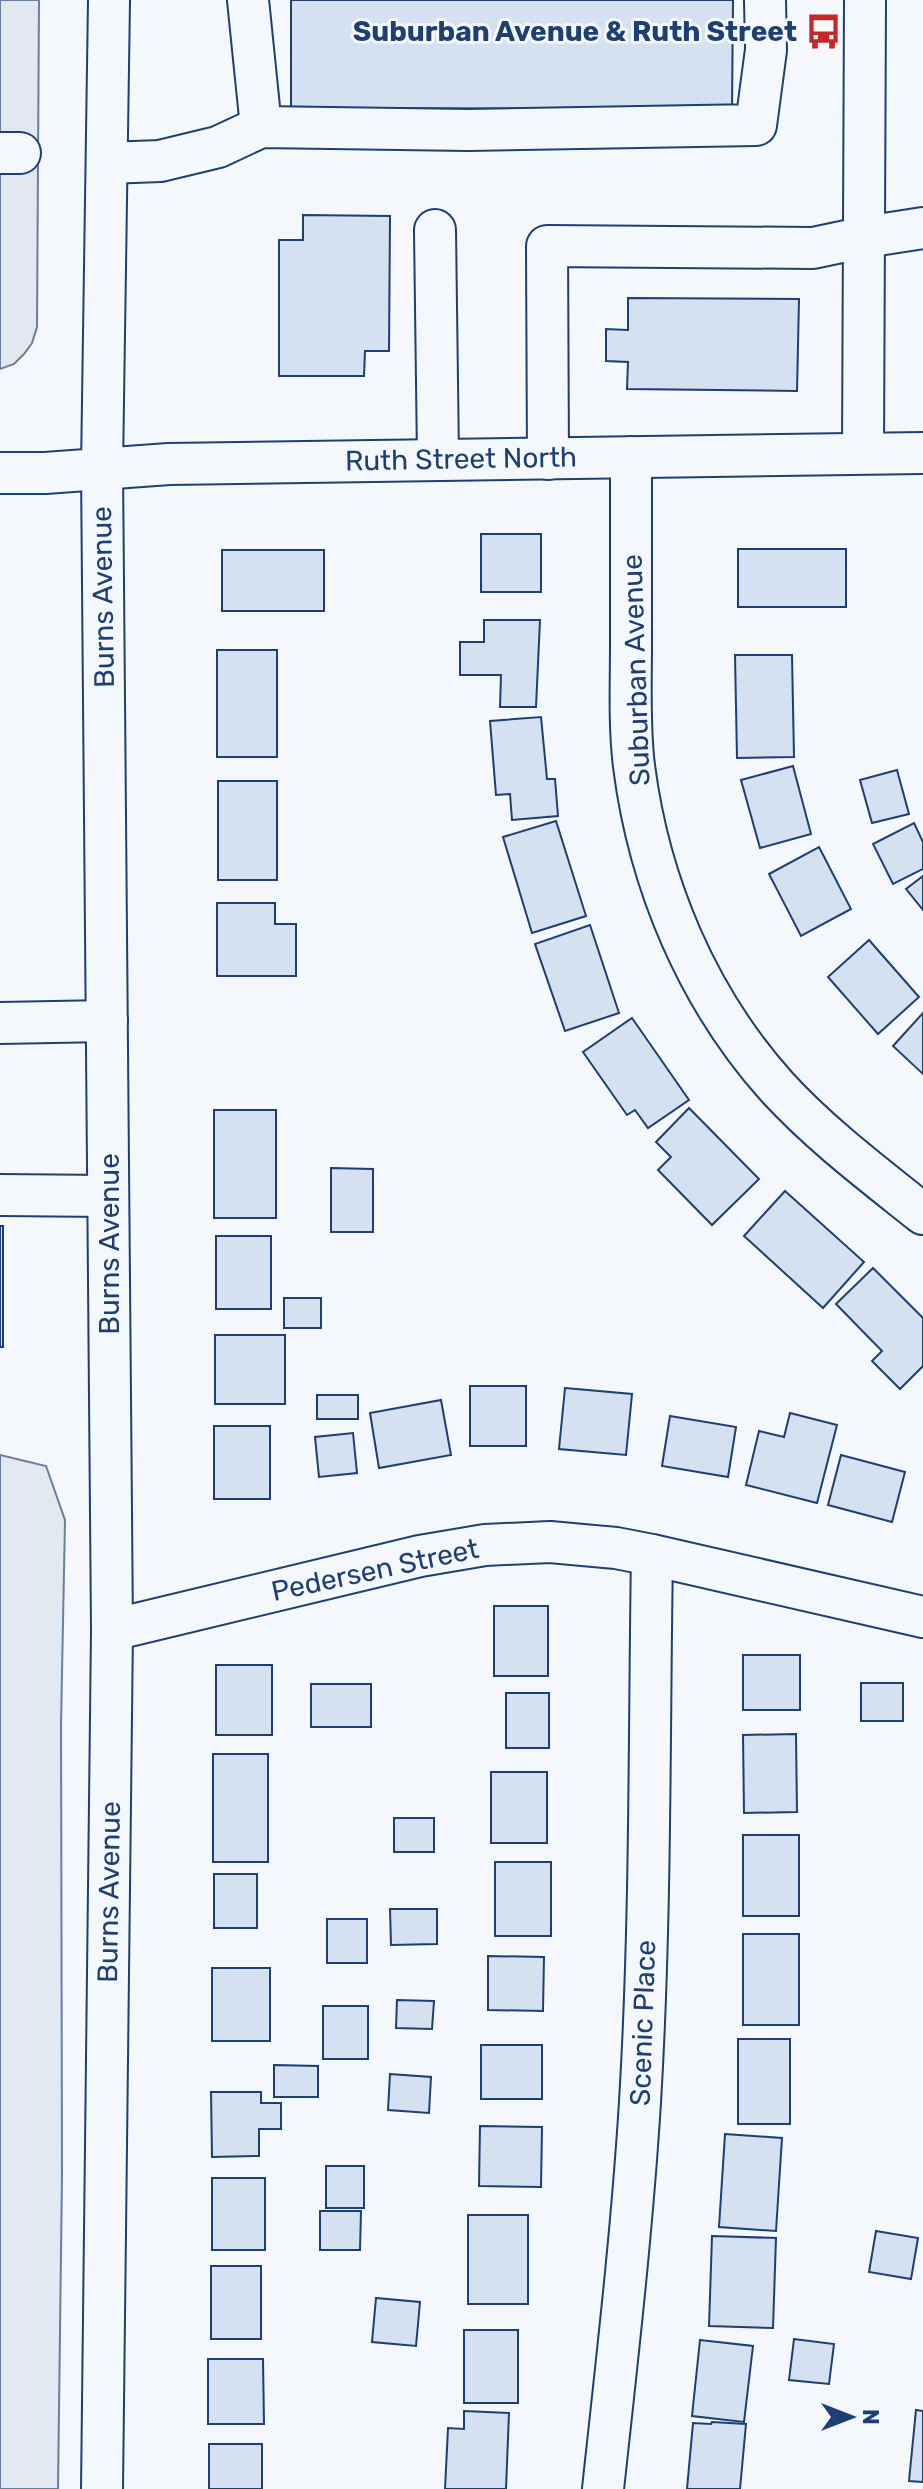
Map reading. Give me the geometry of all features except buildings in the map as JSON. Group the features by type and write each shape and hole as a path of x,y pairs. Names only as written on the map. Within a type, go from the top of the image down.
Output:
{"street":[{"name":"Burns Avenue","path":"102,2489 112,1630 102,468 109,0"},
{"path":"248,0 261,127"},
{"path":"107,163 160,161 218,147 261,127 468,130 756,125 766,50 765,0"},
{"path":"863,453 865,0"},
{"path":"548,459 547,246 813,248 923,228"},
{"path":"435,230 438,458"},
{"name":"Ruth Street North","path":"0,473 169,464 438,458 923,453"},
{"name":"Suburban Avenue","path":"631,457 634,764 648,842 668,905 694,966 728,1023 776,1086 823,1132 923,1214"},
{"path":"0,1023 107,1021"},
{"path":"0,1195 108,1196"},
{"name":"Pedersen Street","path":"112,1630 420,1556 485,1545 550,1542 652,1555 923,1617"},
{"name":"Scenic Place","path":"603,2489 629,2246 641,2087 647,1965 652,1555"}],"shaded area":[{"path":"0,0 39,0 37,327 32,343 24,354 14,364 0,369"},
{"path":"0,1455 46,1466 65,1520 61,1725 62,2174 58,2489 0,2489"}],"place":[{"name":"Suburban Avenue & Ruth Street","path":"823,31"}]}
